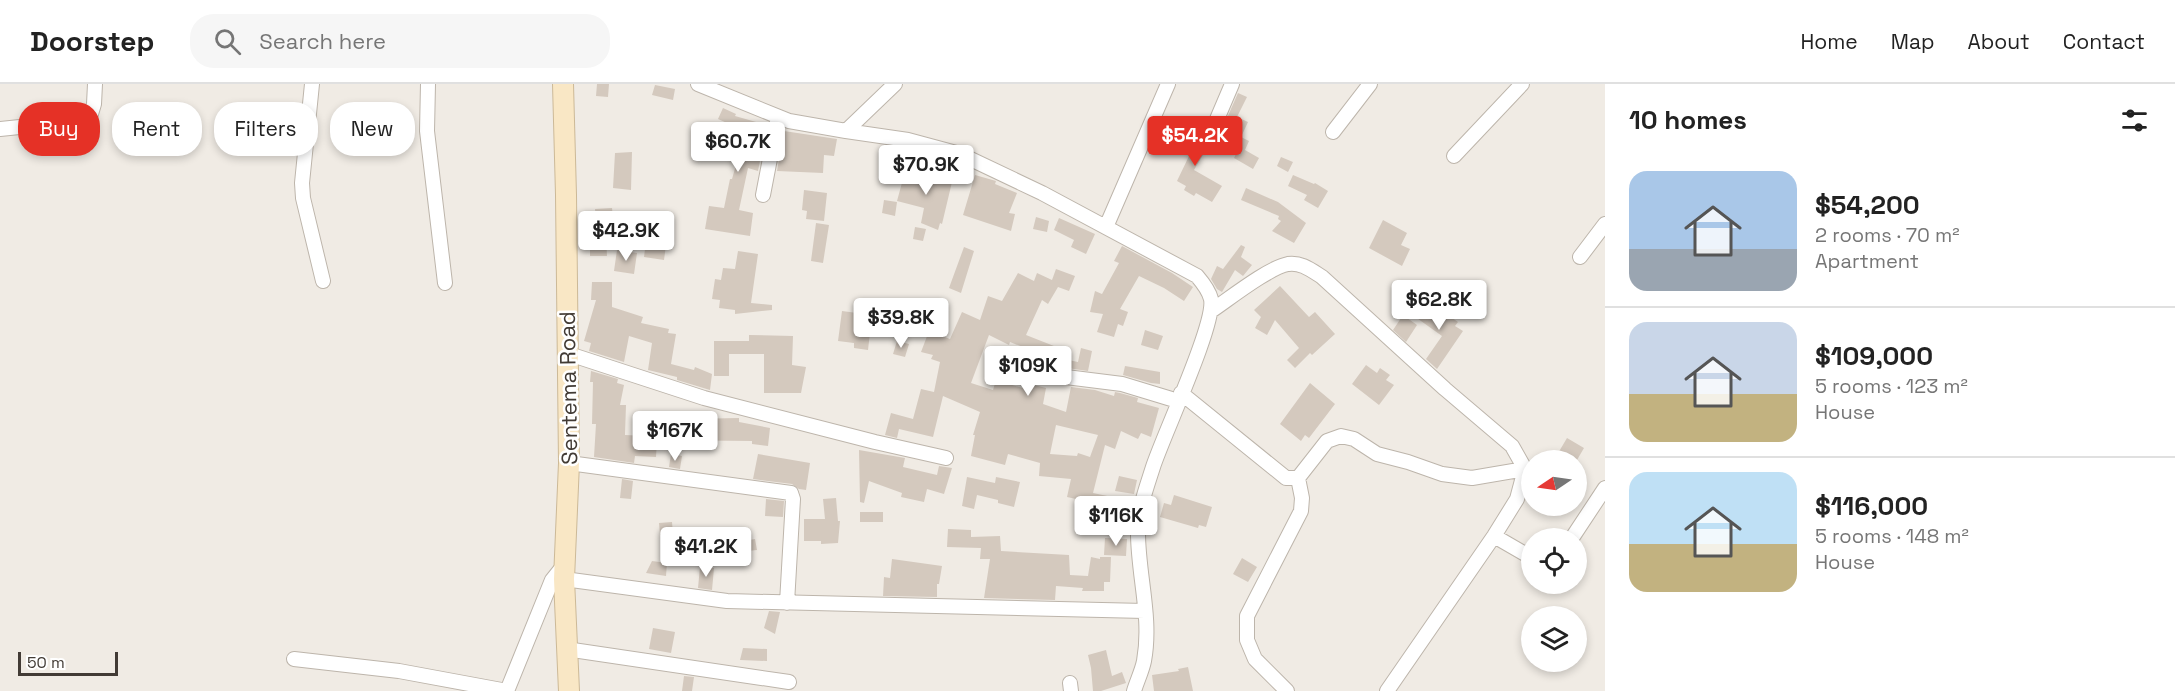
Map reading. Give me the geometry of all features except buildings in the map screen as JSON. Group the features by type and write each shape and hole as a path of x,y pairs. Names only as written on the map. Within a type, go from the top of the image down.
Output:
{"main road":[{"name":"Sentema Road","path":"563,84 569,463 565,571 569,691"}],"street":[{"path":"0,129 77,121 91,114 95,84"},
{"path":"312,84 302,183 303,198 323,281"},
{"path":"428,84 427,131 445,283"},
{"path":"698,84 789,122 908,140 960,154 1042,193 1197,276 1205,286 1211,300 1211,311 1204,335 1158,452 1141,504 1138,533 1146,631 1144,660 1134,691"},
{"path":"846,130 895,84"},
{"path":"1209,138 1232,84"},
{"path":"1333,132 1370,84"},
{"path":"1454,156 1522,84"},
{"path":"1106,227 1164,85"},
{"path":"763,195 777,117"},
{"path":"1580,257 1605,225"},
{"path":"1211,311 1267,274 1287,264 1304,265 1322,277 1445,389 1512,446 1521,462"},
{"path":"567,353 704,398 946,458"},
{"path":"1066,377 1122,384 1180,397 1286,478 1298,478"},
{"path":"1298,478 1328,441 1341,436 1354,439 1377,454 1442,474 1472,478 1521,470"},
{"path":"569,463 791,493 793,499 787,603"},
{"path":"1287,691 1255,659 1247,640 1246,616 1301,511 1302,498 1298,478"},
{"path":"1387,691 1494,536 1517,499 1521,484"},
{"path":"1579,528 1605,488"},
{"path":"1494,536 1521,552"},
{"path":"294,659 399,671 507,691 552,580 565,571 727,601 1145,611"},
{"path":"566,649 789,681"}]}
